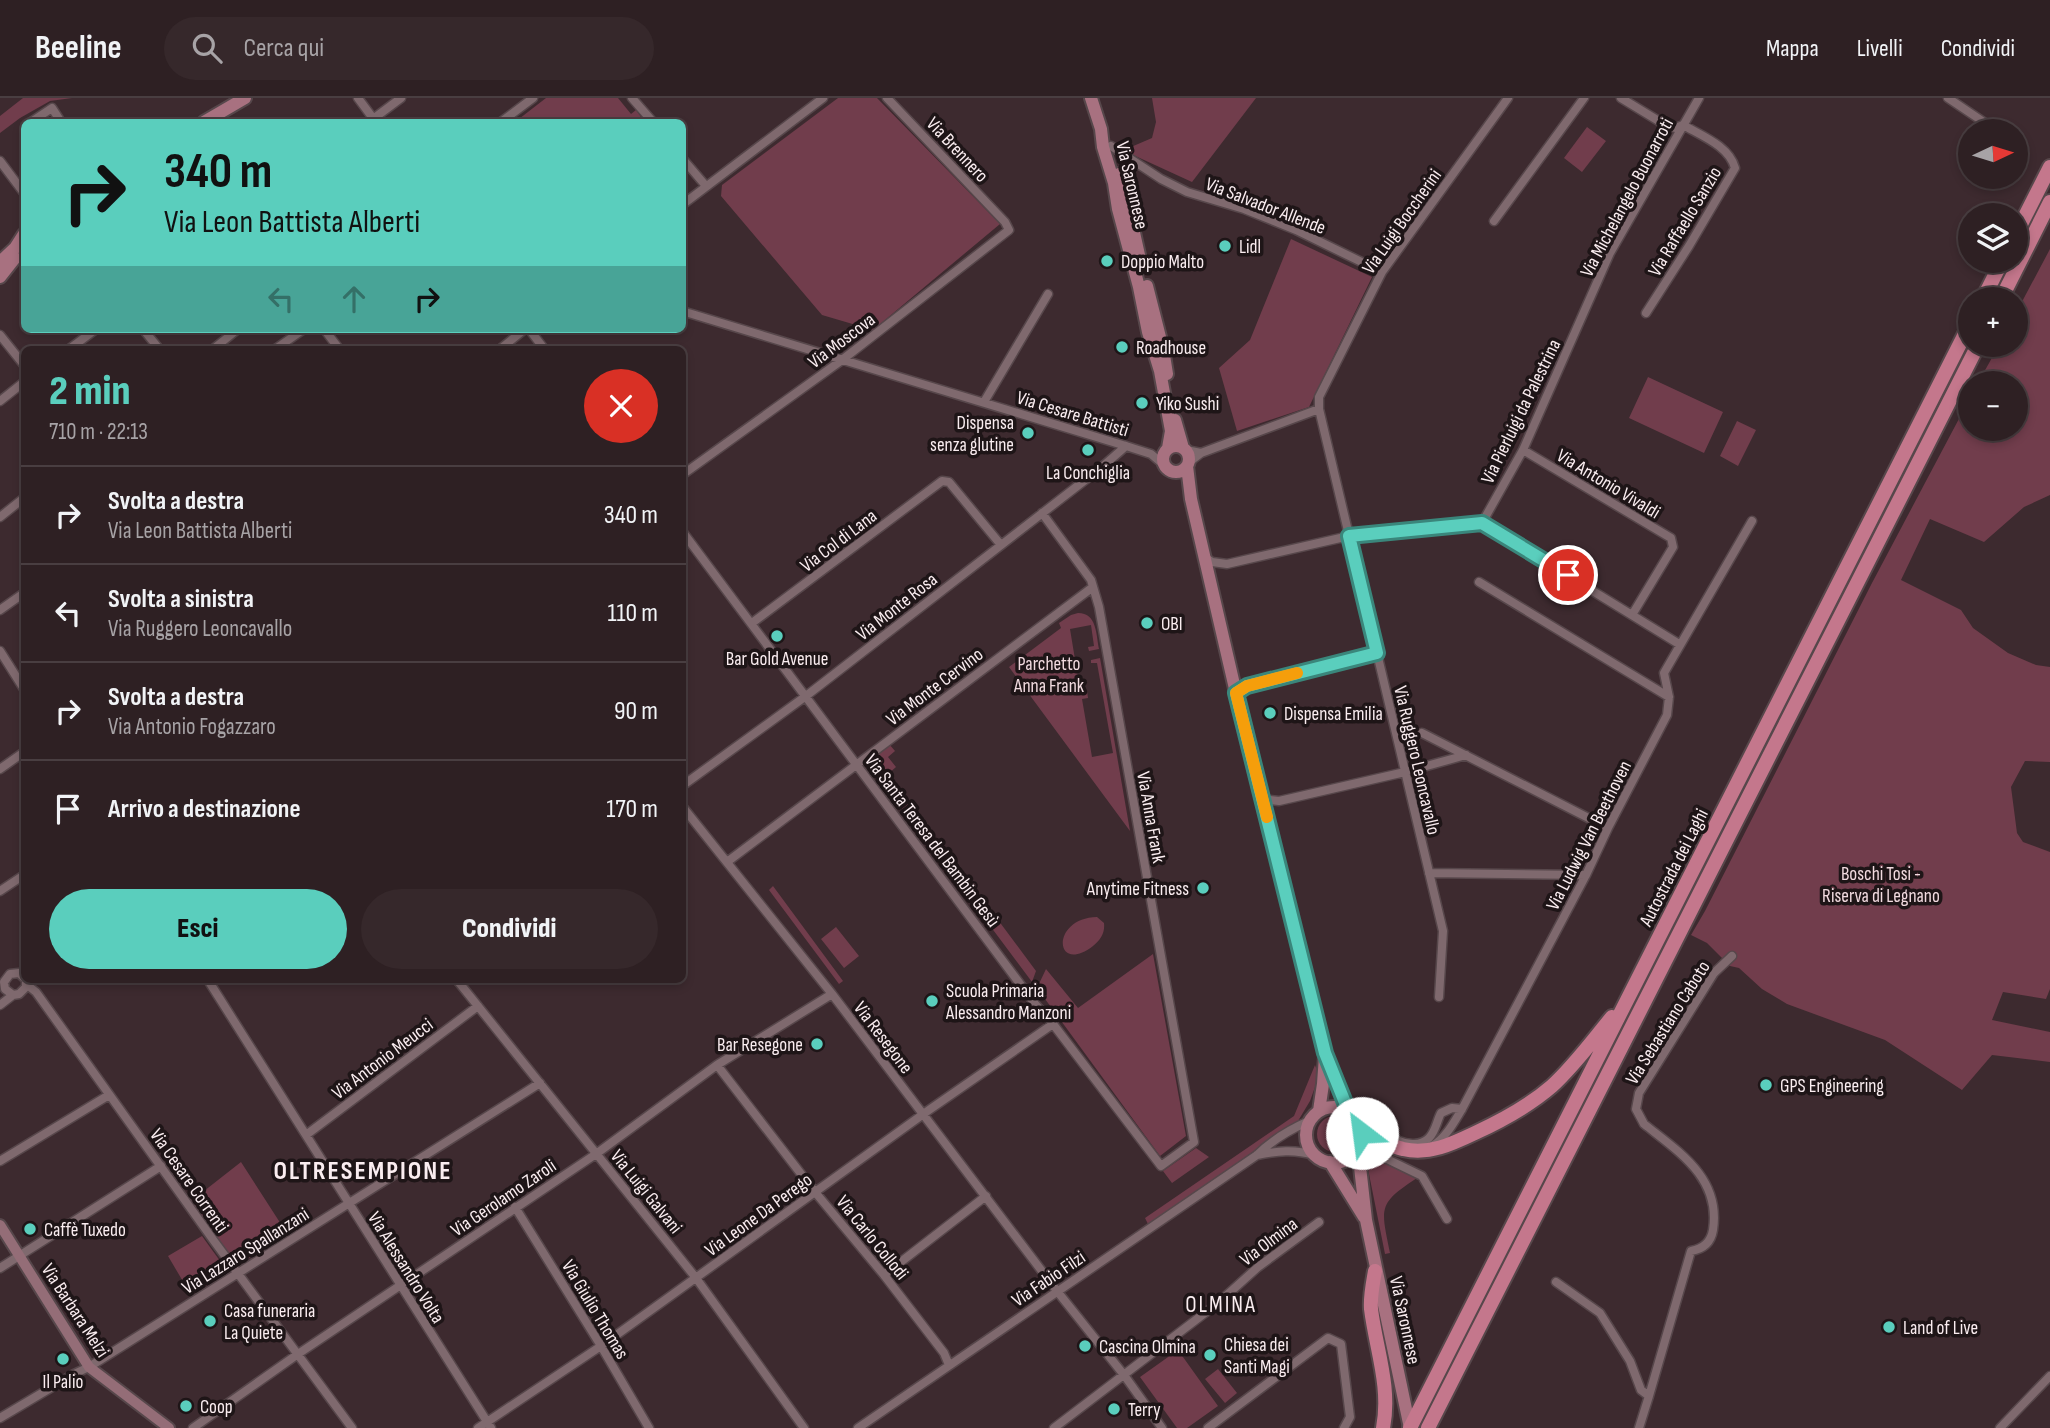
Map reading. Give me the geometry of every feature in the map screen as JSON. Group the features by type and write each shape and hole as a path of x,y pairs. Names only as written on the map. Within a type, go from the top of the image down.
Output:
{"highway":[{"path":"2028,210 2050,167"},
{"path":"2007,287 2050,202"},
{"name":"Autostrada dei Laghi","path":"1410,1428 1958,348"},
{"name":"Autostrada dei Laghi","path":"1428,1428 1972,357"},
{"path":"1361,1126 1390,1144 1403,1149 1423,1151 1454,1143 1504,1119 1530,1104 1553,1084 1629,997"},
{"path":"1375,1271 1371,1309 1385,1389 1383,1428"}],"main road":[{"path":"209,119 245,98"},
{"path":"1091,98 1101,129"},
{"name":"Via Saronnese","path":"1101,129 1130,172 1175,420 1174,458"},
{"name":"Via Saronnese","path":"1101,129 1103,147 1148,332 1160,371 1174,458 1188,489 1325,1053 1348,1110 1361,1126 1359,1147 1366,1220 1410,1428"},
{"path":"0,261 21,240"},
{"path":"0,277 21,253"},
{"name":"Via Saronnese","path":"1314,1155 1306,1139 1323,1084 1325,1053"},
{"path":"1314,1116 1335,1106 1348,1110"},
{"path":"1314,1155 1330,1162 1342,1162 1350,1158 1359,1147"},
{"name":"Via Saronnese","path":"1330,1162 1366,1220"}],"street":[{"path":"358,98 372,119"},
{"path":"375,119 401,98"},
{"path":"505,119 533,98"},
{"path":"632,98 650,119"},
{"path":"686,202 823,98"},
{"name":"Via Brennero","path":"887,98 1005,222"},
{"name":"Via Luigi Boccherini","path":"1319,409 1319,397 1324,386 1382,272 1508,98"},
{"path":"1494,221 1584,98"},
{"path":"1621,98 1667,126 1676,128 1683,125"},
{"name":"Via Michelangelo Buonarroti","path":"1584,312 1610,253 1699,98"},
{"path":"1948,98 1979,119"},
{"path":"36,119 52,108 59,119"},
{"name":"Via Raffaello Sanzio","path":"1646,313 1735,168 1721,147 1683,125"},
{"name":"Via Salvador Allende","path":"1111,146 1130,172 1244,209 1382,272"},
{"path":"0,161 21,189"},
{"path":"686,163 706,186"},
{"name":"Via Moscova","path":"686,472 842,360 1009,230 1005,222"},
{"name":"Via Cesare Battisti","path":"984,402 1048,294"},
{"name":"Via Cesare Battisti","path":"686,312 1126,446 1174,458"},
{"name":"Via Pierluigi da Palestrina","path":"1482,523 1523,450 1584,312"},
{"path":"73,346 91,333"},
{"path":"217,346 234,333"},
{"path":"280,346 298,333"},
{"path":"504,346 522,333"},
{"path":"0,335 21,361"},
{"path":"0,401 21,384"},
{"path":"1174,458 1202,453 1319,409"},
{"name":"Via Ruggero Leoncavallo","path":"1319,409 1443,931 1439,997"},
{"name":"Via Monte Rosa","path":"686,783 806,696 1126,446"},
{"name":"Via Antonio Vivaldi","path":"1523,450 1671,538 1673,547 1632,615"},
{"name":"Via Col di Lana","path":"752,623 942,481 949,482 1001,545"},
{"path":"0,517 21,500"},
{"name":"Via Anna Frank","path":"1042,513 1087,573 1099,607 1194,1142 1161,1166"},
{"name":"Via Ludwig Van Beethoven","path":"1423,1151 1436,1144 1462,1109 1586,875 1667,715 1669,697 1664,673 1752,521"},
{"path":"1204,556 1212,562 1227,564 1349,536 1482,523 1679,645"},
{"name":"Via Santa Teresa del Bambin Gesù","path":"686,536 1035,1004 1054,1024 1161,1166"},
{"path":"1479,582 1669,697"},
{"name":"Via Monte Cervino","path":"727,862 1093,587"},
{"path":"0,610 21,595"},
{"path":"0,651 21,684"},
{"path":"1236,693 1247,686 1377,653"},
{"path":"1422,733 1608,828"},
{"path":"0,769 21,754"},
{"path":"1262,799 1279,801 1466,755"},
{"name":"Via Resegone","path":"686,811 832,994 1057,1291"},
{"path":"1429,873 1586,875"},
{"path":"0,891 21,877"},
{"name":"Via Sebastiano Caboto","path":"1649,1396 1691,1251 1701,1249 1712,1237 1714,1223 1706,1182 1695,1166 1644,1124 1636,1103 1648,1077 1714,973 1732,956"},
{"path":"13,995 7,992 2,979 10,974 21,976"},
{"path":"0,1005 13,995 22,993 23,983"},
{"name":"Via Cesare Correnti","path":"29,983 352,1428"},
{"name":"Via Alessandro Volta","path":"210,983 489,1425"},
{"name":"Via Luigi Galvani","path":"459,983 696,1278 804,1428"},
{"name":"Via Gerolamo Zaroli","path":"194,1428 298,1354 596,1154 717,1065 832,994"},
{"name":"Via Antonio Meucci","path":"306,1135 478,1006"},
{"name":"Via Leone Da Perego","path":"478,1428 489,1425 1054,1024"},
{"name":"Via Carlo Collodi","path":"717,1065 815,1192 884,1275 944,1353 949,1365"},
{"name":"Via Lazzaro Spallanzani","path":"0,1418 89,1367 540,1083"},
{"path":"0,1161 109,1095"},
{"path":"1372,1105 1382,1126 1393,1138 1408,1144 1427,1140 1441,1113 1452,1108 1462,1109"},
{"name":"Via Fabio Filzi","path":"858,1428 1314,1116"},
{"path":"1359,1147 1422,1176 1447,1219"},
{"name":"Via Fabio Filzi","path":"1257,1155 1281,1150 1314,1155"},
{"path":"0,1268 162,1166"},
{"path":"884,1275 986,1196"},
{"name":"Via Giulio Thomas","path":"515,1207 649,1428"},
{"name":"Via Olmina","path":"1054,1428 1319,1222"},
{"name":"Via Barbara Melzi","path":"0,1225 89,1367 169,1428"},
{"path":"1556,1282 1600,1313 1630,1361 1641,1391 1649,1396 1639,1428"},
{"path":"1057,1291 1162,1428"},
{"path":"1208,1428 1328,1338 1341,1344 1350,1418 1344,1428"},
{"path":"2000,1428 2050,1376"},
{"path":"1154,1418 1155,1428"}],"green space":[{"path":"23,98 72,98 50,101 0,133 0,116"},
{"path":"546,98 618,98 631,114 636,110 641,117 641,119 519,119"},
{"path":"838,98 877,98 1000,224 873,330 822,315 721,196 722,185"},
{"path":"1152,98 1256,98 1192,182 1131,154 1131,147 1152,138 1156,122"},
{"path":"1587,127 1606,141 1582,172 1564,158"},
{"path":"1291,239 1372,277 1309,407 1237,431 1219,368 1250,340"},
{"name":"Boschi Tosi - Riserva di Legnano","path":"2050,249 2050,495 2024,507 1984,542 1930,519 1901,580 1961,610 1973,628 2008,653 2036,665 2050,667 2050,762 2025,761 2011,787 2017,833 2023,842 2050,852 2050,989 2046,999 2003,992 1992,1020 2050,1032 2050,1062 1992,1055 1962,1090 1885,1040 1787,1004 1762,989 1739,968 1730,966 1707,943 1691,935 1958,421 1958,441 2028,441 2028,371 1985,371 1992,357 2028,357 2028,290"},
{"path":"1648,377 1723,412 1704,453 1629,418"},
{"path":"1737,421 1756,430 1738,466 1720,456"},
{"name":"Parchetto Anna Frank","path":"1078,613 1092,620 1099,649 1089,651 1088,647 1094,646 1091,625 1070,629 1080,690 1087,691 1088,698 1082,699 1092,757 1113,753 1097,663 1091,663 1091,660 1100,658 1130,831 1009,667 1061,628 1059,623"},
{"path":"889,744 895,751 888,757 896,767 878,778 870,768 870,759"},
{"path":"894,782 939,843 932,848 884,785"},
{"path":"946,850 1036,971 1032,982 938,856"},
{"path":"773,886 843,981 839,984 769,890"},
{"path":"1097,917 1104,923 1104,927 1102,936 1096,943 1080,953 1071,954 1065,950 1065,935 1071,926"},
{"path":"836,927 859,956 844,968 821,939"},
{"path":"1153,954 1186,1136 1160,1156 1037,988 1046,969 1078,1008"},
{"path":"1315,1065 1319,1076 1310,1101 1298,1121 1148,1224 1145,1218 1294,1116"},
{"path":"1335,1116 1348,1121 1353,1134 1348,1147 1335,1152 1322,1147 1317,1134 1322,1121"},
{"path":"1196,1148 1209,1157 1172,1183 1163,1171"},
{"path":"241,1162 288,1235 236,1266 190,1202"},
{"path":"1372,1162 1390,1162 1417,1178 1395,1194 1385,1208 1390,1253 1385,1254 1368,1169"},
{"path":"202,1236 228,1272 191,1295 168,1256"},
{"path":"1178,1350 1218,1406 1187,1428 1177,1428 1140,1377"},
{"path":"1218,1369 1237,1393 1225,1403 1205,1379"}],"slow traffic":[{"path":"1267,817 1236,693 1247,686 1297,673"}],"place":[{"name":"Lidl","path":"1225,246"},
{"name":"Doppio Malto","path":"1107,261"},
{"name":"Roadhouse","path":"1122,347"},
{"name":"Yiko Sushi","path":"1142,403"},
{"name":"Dispensa senza glutine","path":"1028,433"},
{"name":"La Conchiglia","path":"1088,450"},
{"name":"OBI","path":"1147,623"},
{"name":"Bar Gold Avenue","path":"777,636"},
{"name":"Dispensa Emilia","path":"1270,713"},
{"name":"Anytime Fitness","path":"1203,888"},
{"name":"Scuola Primaria Alessandro Manzoni","path":"932,1001"},
{"name":"Bar Resegone","path":"817,1044"},
{"name":"GPS Engineering","path":"1766,1085"},
{"name":"Caffè Tuxedo","path":"30,1229"},
{"name":"Casa funeraria La Quiete","path":"210,1321"},
{"name":"Land of Live","path":"1889,1327"},
{"name":"Cascina Olmina","path":"1085,1346"},
{"name":"Chiesa dei Santi Magi","path":"1210,1355"},
{"name":"Il Palio","path":"63,1359"},
{"name":"Coop","path":"186,1406"},
{"name":"Terry","path":"1114,1409"}],"district":[{"name":"OLTRESEMPIONE","path":"363,1170"},
{"name":"OLMINA","path":"1221,1304"}],"route":[{"path":"1362,1133 1358,1120 1348,1110 1325,1053 1236,693 1247,686 1377,653 1349,536 1482,523 1568,575"}]}
